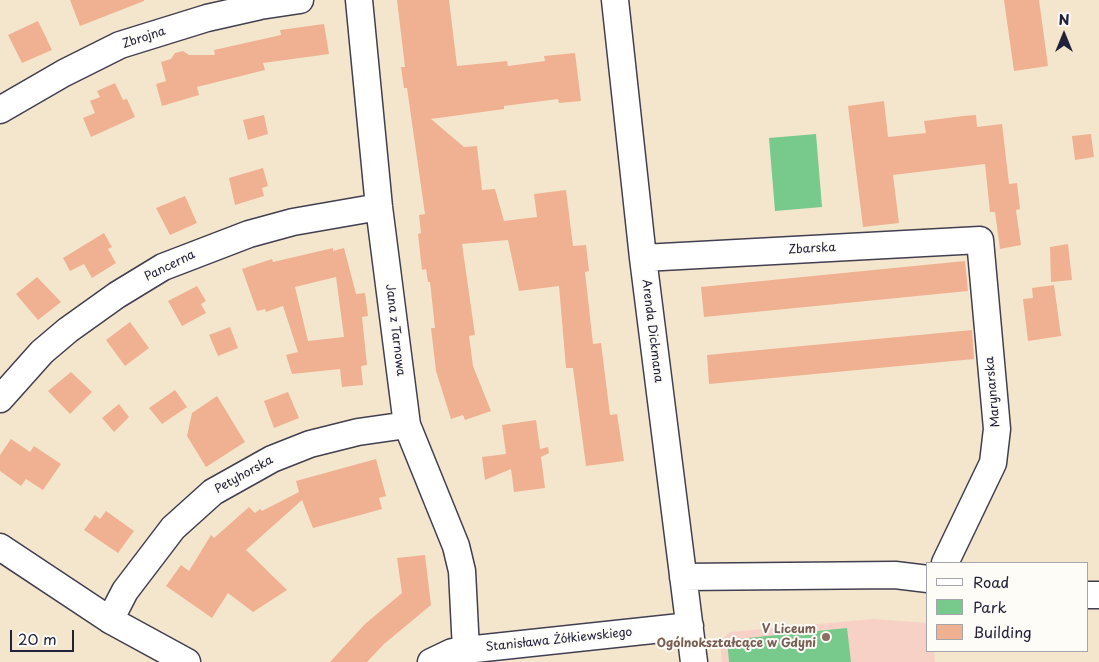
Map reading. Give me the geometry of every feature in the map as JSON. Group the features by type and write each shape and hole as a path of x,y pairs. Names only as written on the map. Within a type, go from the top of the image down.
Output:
{"street":[{"name":"Zbrojna","path":"0,110 64,73 120,45 207,18 260,6 300,0"},
{"name":"Jana z Tarnowa","path":"359,0 379,207 407,425 456,546 462,571 466,650"},
{"name":"Arenda Dickmana","path":"615,0 643,258 694,662"},
{"name":"Pancerna","path":"0,399 42,352 68,330 117,295 163,267 249,234 292,222 379,207"},
{"name":"Zbarska","path":"643,258 980,240"},
{"name":"Marynarska","path":"945,562 993,462 997,429 980,240"},
{"name":"Petyhorska","path":"110,620 125,591 173,528 213,492 272,459 310,444 358,432 407,425"},
{"path":"0,547 110,620 187,662"},
{"path":"683,578 895,575 926,579"},
{"name":"Stanisława Żółkiewskiego","path":"431,662 452,652 466,650 690,626"}],"shaded area":[{"name":"V Liceum Ogólnokształcące w Gdyni","path":"873,619 926,623 926,652 934,652 935,662 722,662 720,642 730,632"}],"green space":[{"path":"816,134 822,207 775,211 769,138"},
{"path":"847,628 851,662 729,662 727,640"}],"building":[{"path":"70,0 144,0 144,1 80,26"},
{"path":"397,0 449,0 457,66 507,61 508,66 545,61 544,56 575,53 581,101 559,103 558,99 431,119 464,147 477,146 482,190 495,189 504,221 537,217 534,194 566,190 573,246 586,245 589,271 585,272 593,344 601,343 610,415 617,414 624,461 586,466 573,368 566,368 559,286 519,291 508,240 462,244 475,335 469,336 473,366 491,411 465,420 463,415 451,419 436,371 431,328 435,328 430,282 428,282 426,269 422,270 418,234 421,233 419,215 425,214 407,88 404,88 401,67 405,67"},
{"path":"1004,0 1039,0 1048,66 1014,71"},
{"path":"38,21 52,50 22,63 8,35"},
{"path":"324,24 329,54 263,63 265,70 197,87 199,95 162,106 156,84 166,81 161,62 171,59 175,53 183,51 189,55 215,55 214,50 281,35 280,30"},
{"path":"115,83 123,100 127,99 135,117 91,137 83,118 95,113 90,101 100,97 97,91"},
{"path":"884,101 888,137 926,133 924,121 963,116 976,115 977,127 1002,124 1009,184 1017,183 1020,209 1016,210 1021,245 1000,249 995,212 990,212 985,164 893,175 899,223 863,227 848,106"},
{"path":"264,115 268,134 248,140 243,120"},
{"path":"1091,134 1094,157 1075,160 1072,136"},
{"path":"263,168 268,186 262,188 264,196 235,205 229,178"},
{"path":"185,196 197,223 170,235 156,208"},
{"path":"104,233 112,247 108,249 116,263 92,278 84,264 70,271 63,258"},
{"path":"1068,244 1072,280 1051,282 1050,247"},
{"path":"333,248 333,251 344,248 356,294 365,293 368,316 362,317 367,365 361,366 363,385 342,387 340,369 292,374 286,355 298,352 283,306 266,312 265,309 257,311 242,269 272,259 273,262","holes":["336,277 344,337 308,341 295,287"]},
{"path":"965,261 968,291 704,317 701,287"},
{"path":"37,277 61,302 38,320 16,294"},
{"path":"1054,285 1061,336 1028,341 1023,299 1033,298 1032,288"},
{"path":"197,286 206,301 201,304 206,313 182,326 168,301"},
{"path":"130,322 149,348 125,366 106,340"},
{"path":"230,327 238,348 218,356 209,335"},
{"path":"972,330 974,359 709,384 707,355"},
{"path":"71,372 92,392 70,414 48,391"},
{"path":"175,390 187,407 162,424 149,408"},
{"path":"288,392 299,418 274,428 264,401"},
{"path":"217,396 245,442 206,467 187,436 192,413"},
{"path":"119,404 129,417 114,432 102,418"},
{"path":"536,420 540,449 548,447 549,453 541,457 545,488 514,492 511,469 485,480 482,457 506,454 502,425"},
{"path":"11,439 30,452 34,446 61,464 43,490 26,479 21,486 0,471 0,455"},
{"path":"376,459 386,496 379,498 382,509 313,528 302,500 246,550 287,590 253,612 228,593 212,618 166,586 181,565 189,571 211,535 214,538 249,507 255,513 260,509 262,511 299,492 296,481"},
{"path":"106,511 134,531 118,553 84,530 95,515 100,519"},
{"path":"425,555 431,605 384,644 367,662 330,662 365,624 402,593 397,558"}],"place":[{"name":"V Liceum Ogólnokształcące w Gdyni","path":"826,637"}]}
